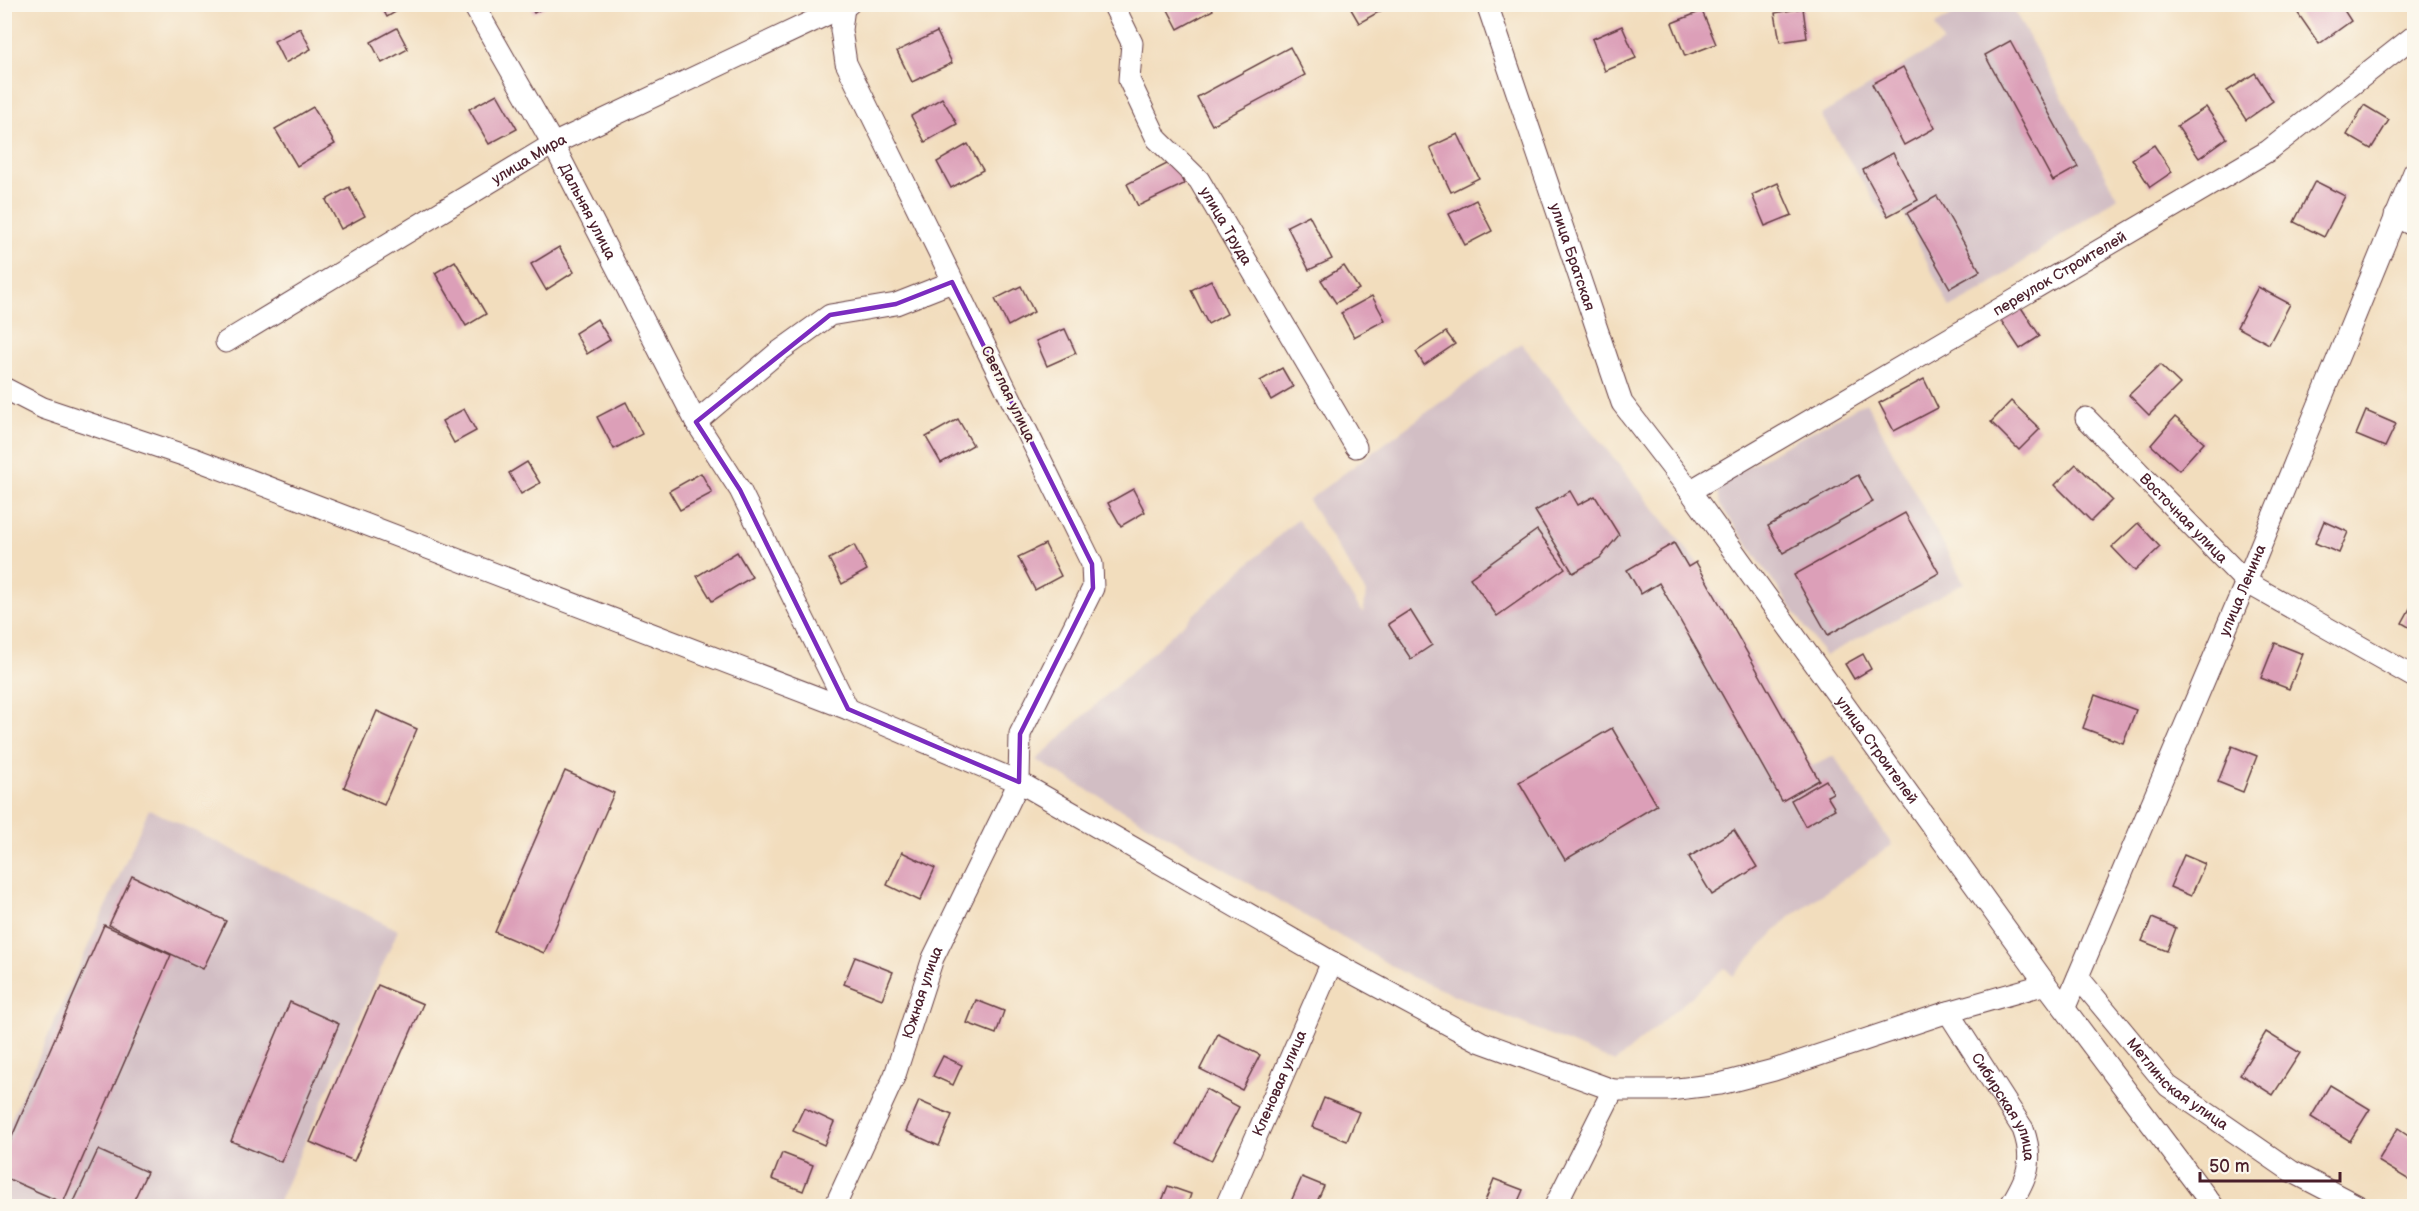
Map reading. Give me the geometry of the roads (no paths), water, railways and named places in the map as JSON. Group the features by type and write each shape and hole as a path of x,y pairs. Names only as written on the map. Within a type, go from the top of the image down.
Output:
{"street":[{"name":"Дальняя улица","path":"473,4 553,144 696,422 740,490 848,709"},
{"name":"улица Труда","path":"1113,4 1132,43 1129,80 1157,139 1199,180 1356,447"},
{"name":"улица Братская","path":"1487,4 1622,403 1690,491"},
{"name":"улица Мира","path":"226,342 553,144 847,6"},
{"name":"Светлая улица","path":"847,6 841,30 846,63 1092,564 1093,588 1020,734 1019,782"},
{"name":"переулок Строителей","path":"1690,491 2268,151 2415,36"},
{"name":"улица Ленина","path":"2065,1007 2246,582 2415,172"},
{"path":"2395,216 2415,226"},
{"path":"696,422 777,353 830,315 896,304 952,282"},
{"path":"4,388 44,408 195,459 848,709 1019,782 1332,962 1481,1042 1613,1090 1669,1090 1720,1084 1774,1070 1948,1012 2046,984"},
{"name":"Восточная улица","path":"2086,418 2246,582 2415,677"},
{"name":"улица Строителей","path":"1690,491 2046,984 2213,1206"},
{"name":"Южная улица","path":"835,1206 895,1075 933,958 1019,782"},
{"name":"Кленовая улица","path":"1226,1206 1332,962"},
{"name":"Метлинская улица","path":"2078,977 2168,1086 2291,1171 2358,1206"},
{"name":"Сибирская улица","path":"1948,1012 2023,1129 2030,1148 2029,1170 2010,1206"},
{"path":"1555,1206 1613,1090"}]}
